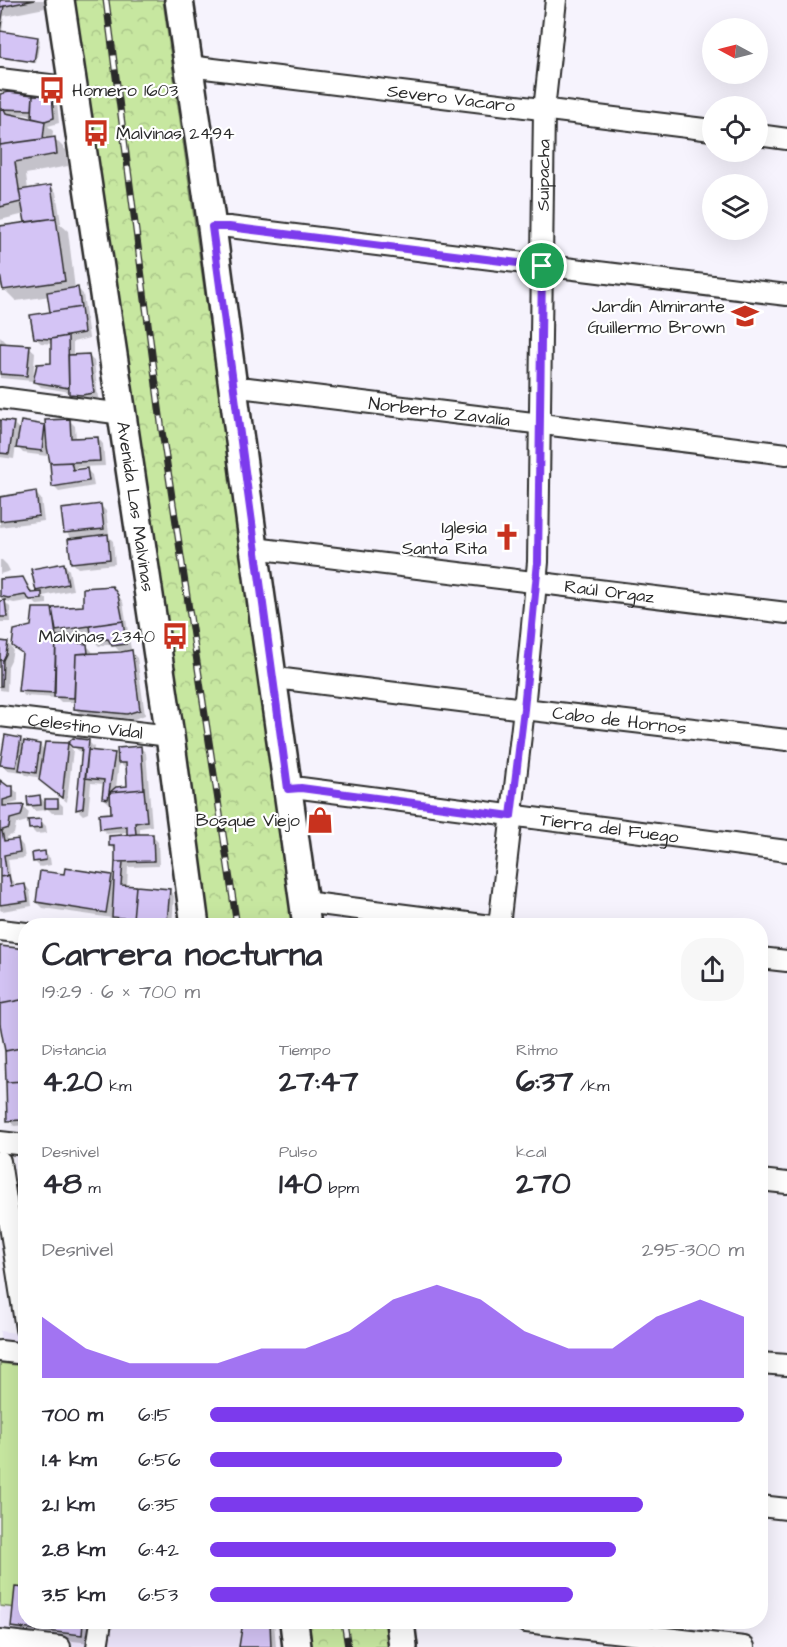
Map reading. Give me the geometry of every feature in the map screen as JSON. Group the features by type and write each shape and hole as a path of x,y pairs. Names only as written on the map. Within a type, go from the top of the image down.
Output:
{"main road":[{"name":"Avenida Las Malvinas","path":"60,0 170,736 194,918"},
{"path":"179,0 306,914"},
{"path":"295,1629 297,1647"},
{"path":"401,1629 403,1647"}],"street":[{"name":"Suipacha","path":"500,918 537,582 544,110 556,0"},
{"name":"Severo Vacaro","path":"189,66 702,129"},
{"path":"0,79 74,88"},
{"path":"768,136 787,139"},
{"path":"212,227 229,227 787,296"},
{"name":"Norberto Zavalía","path":"235,390 248,388 787,454"},
{"path":"0,398 123,414"},
{"name":"Raúl Orgaz","path":"255,548 787,613"},
{"name":"Cabo de Hornos","path":"274,679 787,740"},
{"name":"Celestino Vidal","path":"0,716 170,736"},
{"name":"Tierra del Fuego","path":"288,789 301,788 787,851"},
{"path":"306,914 368,918"},
{"path":"0,930 18,932"},
{"path":"768,959 787,961"},
{"path":"0,1142 18,1145"},
{"path":"0,1161 18,1277"},
{"path":"768,1181 787,1183"},
{"path":"0,1351 18,1353"},
{"path":"768,1364 787,1365"},
{"path":"768,1507 787,1509"},
{"path":"98,1647 100,1629"},
{"path":"581,1629 744,1647"},
{"path":"0,1640 60,1647"}],"shaded area":[{"path":"0,1331 18,1333 18,1629 263,1629 266,1647 0,1647"}],"green space":[{"path":"71,0 163,0 294,918 207,918"},
{"path":"0,1363 18,1365 18,1608 0,1606"},
{"path":"310,1629 397,1629 399,1647 312,1647"}],"building":[{"path":"0,0 35,0 0,7"},
{"path":"4,6 0,31 0,7"},
{"path":"0,31 38,37 34,62 0,57"},
{"path":"9,92 33,95 32,110 0,109 0,94"},
{"path":"33,95 52,95 54,118 45,121 32,118"},
{"path":"0,109 4,109 6,113 45,121 43,139 0,145"},
{"path":"55,137 57,154 15,162 21,202 0,207 0,145"},
{"path":"51,185 56,218 25,222 19,190"},
{"path":"56,218 65,281 3,290 0,275 0,226"},
{"path":"78,287 81,307 50,312 47,292"},
{"path":"81,307 84,333 51,339 34,338 30,315"},
{"path":"68,336 69,388 33,382 37,364 51,363 51,339"},
{"path":"0,343 30,345 27,376 0,374"},
{"path":"89,354 94,393 69,394 68,355"},
{"path":"70,419 71,438 98,437 100,461 50,463 45,420"},
{"path":"0,420 14,422 9,454 0,453"},
{"path":"21,421 45,425 42,451 16,448"},
{"path":"71,462 73,470 87,468 89,481 52,487 50,463"},
{"path":"36,491 39,516 0,521 0,497"},
{"path":"101,504 104,529 64,533 61,509"},
{"path":"108,534 110,559 71,563 68,539"},
{"path":"64,563 68,584 36,591 31,569"},
{"path":"23,577 31,593 42,592 42,599 30,600 25,595 8,598 0,596 0,579"},
{"path":"112,586 118,595 123,621 56,631 52,608 83,606 83,588"},
{"path":"5,600 7,617 0,617 0,601"},
{"path":"33,608 52,608 56,636 55,693 18,691 22,653 12,646 14,630 31,626"},
{"path":"123,621 126,644 112,646 108,639 92,641 90,626"},
{"path":"71,635 78,643 87,644 88,653 76,654 74,698 54,697 56,636"},
{"path":"0,641 8,642 3,660 0,660"},
{"path":"132,650 140,710 127,714 74,709 76,654"},
{"path":"0,660 3,660 2,686 0,686"},
{"path":"5,735 21,738 16,767 0,765"},
{"path":"73,738 89,740 83,808 76,810 82,748 72,747 68,743"},
{"path":"24,741 40,744 36,773 19,770"},
{"path":"45,742 68,743 62,798 39,780"},
{"path":"141,746 144,789 110,792 116,787 127,786 126,763 118,763 117,748"},
{"path":"88,750 115,753 108,799 102,798 104,780 85,778"},
{"path":"0,780 8,786 13,786 13,797 3,800 3,806 24,805 21,816 10,819 9,828 0,831"},
{"path":"144,789 147,821 135,823 136,834 127,835 127,826 100,829 99,814 111,813 110,792"},
{"path":"40,795 41,805 28,806 27,797"},
{"path":"45,799 58,799 58,808 45,808"},
{"path":"41,819 42,828 29,829 28,820"},
{"path":"0,831 2,831 4,841 18,839 20,852 4,855 7,876 0,877"},
{"path":"153,834 154,861 115,862 115,846 109,846 109,836"},
{"path":"45,851 46,860 33,862 32,853"},
{"path":"115,862 123,862 121,885 136,886 133,918 112,917"},
{"path":"65,868 112,875 106,913 36,902 40,871 64,874"},
{"path":"9,875 11,886 25,884 28,901 0,905 0,877"},
{"path":"136,886 170,889 167,918 133,918"},
{"path":"0,946 18,948 18,1001 0,1004"},
{"path":"18,1001 18,1049 5,1051 0,1024 0,1004"},
{"path":"18,1049 18,1081 6,1082 5,1051"},
{"path":"18,1081 18,1120 7,1121 6,1082"},
{"path":"15,1587 18,1587 18,1628 11,1627"},
{"path":"29,1629 82,1629 82,1635"},
{"path":"242,1629 270,1629 271,1647 239,1647"}],"railway":[{"path":"106,0 162,431 236,918"},
{"path":"345,1629 348,1647"}],"place":[{"name":"Homero 1603","path":"52,90"},
{"name":"Malvinas 2494","path":"96,133"},
{"name":"Jardín Almirante Guillermo Brown","path":"745,316"},
{"name":"Iglesia Santa Rita","path":"507,537"},
{"name":"Malvinas 2340","path":"175,636"},
{"name":"Bosque Viejo","path":"320,820"}],"route":[{"path":"212,227 229,227 542,266 537,582 511,816 301,788 288,789 212,227"}]}
